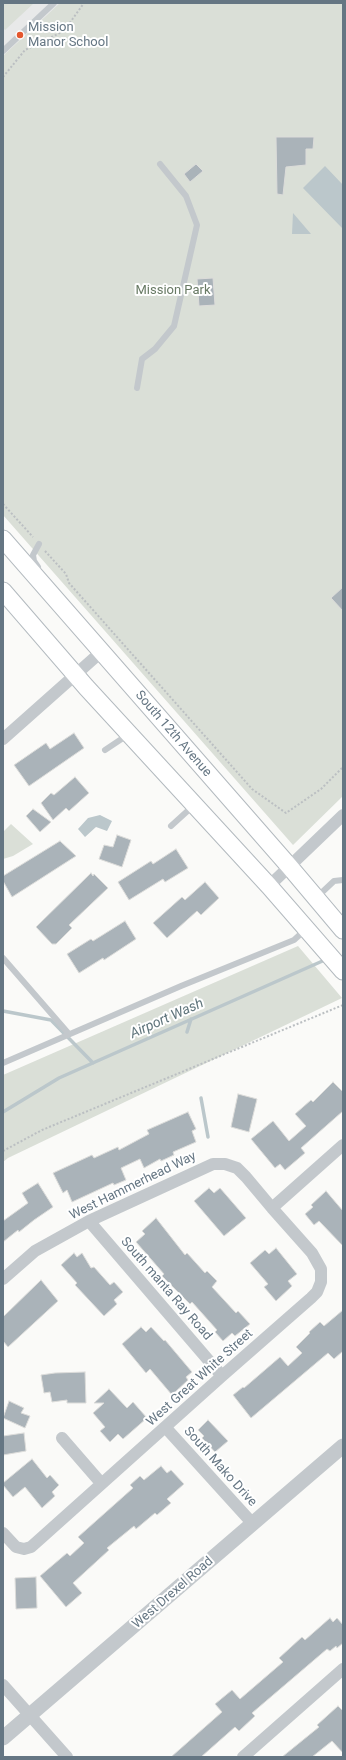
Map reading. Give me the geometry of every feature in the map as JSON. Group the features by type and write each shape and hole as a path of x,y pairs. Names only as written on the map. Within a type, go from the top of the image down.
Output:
{"main road":[{"name":"South 12th Avenue","path":"3,539 45,580 101,652 289,866 343,930"},
{"path":"3,591 76,675 269,886 343,971"}],"street":[{"path":"3,739 101,652"},
{"path":"269,886 343,815"},
{"path":"272,1208 343,1145"},
{"name":"West Hammerhead Way","path":"3,1278 35,1251 89,1221 213,1164 225,1164 237,1168 246,1176 272,1208"},
{"name":"West Great White Street","path":"3,1532 16,1547 24,1549 31,1547 317,1292 324,1282 321,1269 312,1252 272,1208"},
{"name":"South manta Ray Road","path":"89,1221 222,1376"},
{"name":"South Mako Drive","path":"166,1428 253,1524"},
{"path":"62,1438 101,1483"},
{"name":"West Drexel Road","path":"3,1738 343,1446"},
{"path":"243,1757 343,1669"},
{"path":"3,1685 31,1714 67,1757"}],"lane":[{"path":"3,51 54,3"},
{"path":"137,388 142,359 155,349 174,326 197,225 186,196 160,164"},
{"path":"39,544 33,555 34,561 45,580"},
{"path":"105,750 129,733"},
{"path":"171,826 194,804"},
{"path":"315,898 334,881 343,880"},
{"path":"3,1063 181,986 294,940 311,935"},
{"path":"3,958 69,1034"}],"path":[{"path":"3,77 25,50 64,31 84,3"},
{"path":"3,504 66,574 69,583 252,789 286,813 321,789 343,767"},
{"path":"3,1151 42,1130 343,1005"}],"shaded area":[{"name":"Mission Manor School","path":"3,3 70,3 3,66"},
{"path":"325,166 343,185 343,229 303,188"},
{"path":"293,213 311,234 292,234"},
{"path":"100,815 112,821 107,831 96,827 85,837 78,829 88,818"}],"green space":[{"path":"3,3 34,3 5,30 3,28"},
{"name":"Mission Park","path":"60,3 343,3 343,796 293,845 3,515 3,56"},
{"path":"11,824 33,844 13,856 3,859 3,832"},
{"path":"298,946 342,998 8,1158 3,1162 3,1075"}],"building":[{"path":"276,137 314,137 313,149 306,149 306,165 286,167 283,195 277,194"},
{"path":"196,164 203,171 190,182 184,174"},
{"path":"213,278 215,305 199,306 197,279"},
{"path":"343,587 343,611 331,598"},
{"path":"74,733 84,748 29,786 14,765 46,743 50,749"},
{"path":"75,777 89,793 69,811 66,808 53,820 41,803 51,793 54,795"},
{"path":"33,809 51,822 40,832 26,816"},
{"path":"117,835 131,840 122,867 99,859 104,845 113,847"},
{"path":"60,841 76,856 12,897 3,881 3,876"},
{"path":"176,849 188,868 165,882 163,879 129,900 118,882 151,861 153,864"},
{"path":"91,873 93,876 94,874 108,888 69,925 72,928 56,944 52,944 36,927"},
{"path":"205,882 219,898 201,915 197,911 167,938 153,923 182,897 185,900"},
{"path":"125,921 136,939 104,960 103,958 79,973 67,954 91,939 93,941"},
{"path":"333,1082 343,1092 343,1111 301,1148 305,1153 285,1170 280,1164 275,1168 251,1139 273,1121 289,1141 306,1126 295,1114 311,1100 313,1102"},
{"path":"238,1094 257,1099 249,1132 231,1127"},
{"path":"188,1112 196,1129 192,1131 196,1142 173,1152 174,1155 161,1161 160,1159 144,1168 140,1159 121,1168 126,1180 114,1185 113,1183 72,1202 67,1190 63,1193 53,1173 92,1155 94,1158 118,1147 119,1150 149,1134 147,1130"},
{"path":"38,1183 53,1207 19,1232 18,1230 3,1242 3,1221 28,1203 22,1193"},
{"path":"209,1188 214,1193 220,1188 246,1218 224,1236 194,1201"},
{"path":"326,1191 343,1211 343,1246 319,1221 314,1225 305,1214 313,1207 311,1205"},
{"path":"156,1218 185,1255 187,1253 205,1273 207,1271 217,1281 212,1287 236,1313 238,1311 250,1324 235,1336 232,1333 223,1341 215,1332 217,1330 192,1302 190,1304 162,1276 164,1274 136,1242 145,1234 142,1231"},
{"path":"276,1248 297,1274 288,1281 292,1286 276,1301 264,1287 268,1284 250,1263 265,1250 269,1254"},
{"path":"74,1253 77,1257 82,1253 91,1268 94,1267 110,1285 114,1282 123,1292 114,1300 117,1304 104,1316 75,1285 77,1283 61,1265"},
{"path":"41,1280 58,1301 8,1347 3,1341 3,1317"},
{"path":"343,1310 343,1351 334,1359 328,1353 251,1418 233,1395 243,1387 244,1388 280,1357 288,1366 302,1353 296,1347 310,1333 309,1332 320,1322 324,1326"},
{"path":"141,1327 146,1332 151,1327 164,1341 165,1340 192,1372 186,1377 188,1380 172,1395 150,1369 146,1373 122,1344"},
{"path":"85,1372 86,1403 67,1403 67,1400 52,1402 50,1392 44,1393 41,1375"},
{"path":"109,1389 127,1408 133,1402 147,1418 123,1439 118,1434 110,1442 100,1431 105,1427 93,1413 104,1403 94,1403"},
{"path":"9,1401 24,1408 21,1413 30,1416 25,1428 3,1418"},
{"path":"208,1420 228,1441 215,1452 202,1438 204,1436 198,1430"},
{"path":"24,1433 26,1451 3,1455 3,1436"},
{"path":"32,1459 47,1478 50,1475 59,1485 52,1492 55,1496 42,1508 25,1487 13,1497 3,1485 3,1483"},
{"path":"161,1466 167,1473 171,1470 184,1484 167,1499 171,1503 157,1515 155,1513 136,1529 134,1526 107,1548 109,1550 73,1583 82,1593 66,1607 40,1576 67,1553 70,1556 84,1543 78,1537 133,1488 130,1485 140,1476 144,1480"},
{"path":"36,1577 37,1608 16,1609 15,1578"},
{"path":"330,1618 333,1622 337,1618 343,1625 343,1643 330,1651 327,1649 252,1713 255,1716 239,1731 235,1727 201,1757 171,1757 222,1712 215,1704 232,1690 240,1699 283,1662 279,1658 302,1637 305,1640"},
{"path":"338,1706 343,1711 343,1753 332,1741 312,1757 282,1757 319,1727 317,1725"}],"waterway":[{"name":"Airport Wash","path":"3,1112 59,1078 327,959"},
{"path":"3,1011 51,1020 93,1063"},
{"path":"187,1032 191,1019"},
{"path":"201,1098 208,1137"}],"place":[{"name":"Mission Manor School","path":"20,35"}]}
